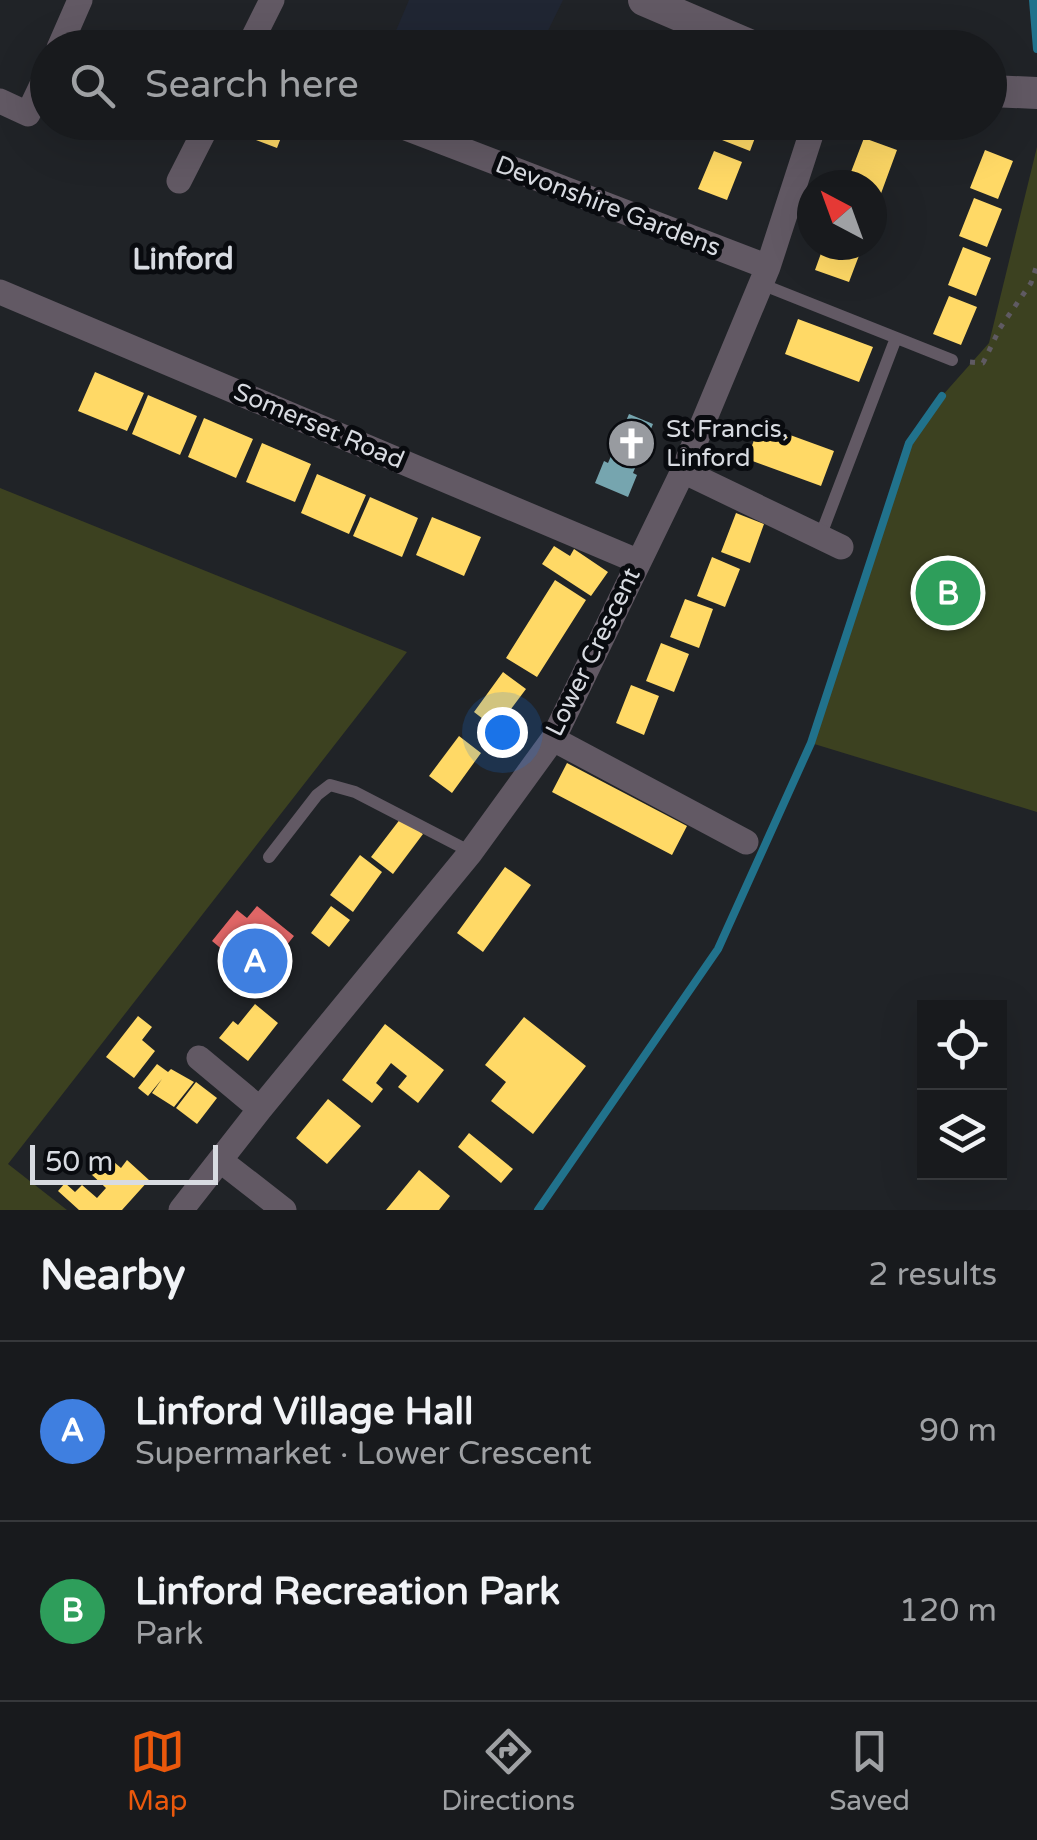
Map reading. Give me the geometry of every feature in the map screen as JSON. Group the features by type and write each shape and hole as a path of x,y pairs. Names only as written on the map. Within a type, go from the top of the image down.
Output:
{"street":[{"path":"66,30 80,0"},
{"path":"257,30 272,0"},
{"path":"644,0 714,30"},
{"path":"1007,92 1037,93"},
{"path":"0,102 28,114 30,110"},
{"path":"179,180 200,140"},
{"name":"Devonshire Gardens","path":"434,140 764,276"},
{"name":"Lower Crescent","path":"182,1210 471,852 552,739 683,471 764,276 809,140"},
{"name":"Somerset Road","path":"0,292 638,561"},
{"path":"683,471 830,542"},
{"path":"552,739 746,842"},
{"path":"199,1058 260,1109"},
{"path":"221,1161 284,1210"}],"lane":[{"path":"764,276 952,360"},
{"path":"830,542 896,338"},
{"path":"269,857 330,785 342,786 471,852"}],"path":[{"path":"952,360 983,363 1000,328 1032,283 1037,265"}],"shaded area":[{"path":"409,0 563,0 548,30 396,30"}],"green space":[{"path":"1037,147 1037,812 811,743 909,443 942,396 989,343"},
{"path":"0,488 407,652 8,1164 67,1210 0,1210"}],"building: Homes":[{"path":"256,140 280,140 277,148"},
{"path":"722,140 754,140 750,151"},
{"path":"863,140 897,150 887,177 887,170 852,170"},
{"path":"985,150 1013,161 998,199 970,188"},
{"path":"714,151 742,162 727,200 698,189"},
{"path":"974,198 1002,209 987,247 959,236"},
{"path":"963,247 991,258 976,296 948,285"},
{"path":"819,260 857,260 849,282 815,270"},
{"path":"949,296 977,307 961,345 933,334"},
{"path":"798,319 873,347 859,382 785,354"},
{"path":"95,372 144,393 127,431 78,411"},
{"path":"148,395 197,416 180,455 132,434"},
{"path":"204,418 253,439 236,478 188,457"},
{"path":"760,424 834,451 821,486 747,459"},
{"path":"262,443 311,464 295,502 246,482"},
{"path":"317,474 366,495 349,534 301,513"},
{"path":"370,497 418,518 402,557 353,536"},
{"path":"736,513 764,524 750,563 721,552"},
{"path":"432,517 481,537 464,576 416,555"},
{"path":"554,546 570,556 574,549 608,572 591,596 542,564"},
{"path":"712,557 740,569 725,607 697,596"},
{"path":"555,580 586,600 537,677 506,658"},
{"path":"685,599 713,609 699,648 670,637"},
{"path":"661,643 689,654 674,692 646,681"},
{"path":"503,672 526,689 496,729 474,712"},
{"path":"631,685 659,696 644,735 616,723"},
{"path":"459,736 481,753 452,793 429,776"},
{"path":"567,763 687,826 672,855 552,792"},
{"path":"401,818 423,834 393,874 371,857"},
{"path":"360,855 382,872 353,912 330,895"},
{"path":"505,867 531,885 483,952 457,933"},
{"path":"331,906 350,920 329,947 311,933"},
{"path":"255,1004 278,1023 248,1061 219,1038 233,1021 238,1025"},
{"path":"138,1016 152,1027 142,1040 155,1051 134,1078 106,1057"},
{"path":"524,1017 586,1066 533,1134 491,1101 506,1082 485,1065"},
{"path":"385,1024 444,1070 418,1103 398,1087 407,1076 391,1063 376,1083 383,1089 372,1103 342,1080"},
{"path":"157,1064 194,1082 174,1107 152,1093 162,1079 148,1096 138,1088"},
{"path":"196,1082 217,1098 197,1124 176,1108"},
{"path":"328,1099 361,1126 327,1164 296,1138"},
{"path":"469,1133 513,1169 501,1183 458,1147"},
{"path":"107,1156 121,1168 127,1160 149,1180 122,1210 79,1210 58,1191 65,1183 75,1192 82,1185 97,1198 106,1188 91,1174"},
{"path":"419,1170 450,1196 439,1210 386,1210"}],"building: Shops":[{"path":"257,906 294,936 259,980 212,941 237,910 247,918"}],"building: Public":[{"name":"St Francis, Linford","path":"629,414 653,424 633,473 637,475 628,497 595,483"}],"waterway":[{"path":"1033,0 1037,49"},
{"path":"538,1210 718,949 811,743 909,443 942,396"}],"place":[{"name":"St Francis, Linford","path":"631,443"},
{"name":"Linford Recreation Park","path":"948,593"},
{"name":"Linford Village Hall","path":"255,961"}],"district":[{"name":"Linford","path":"183,259"}]}
